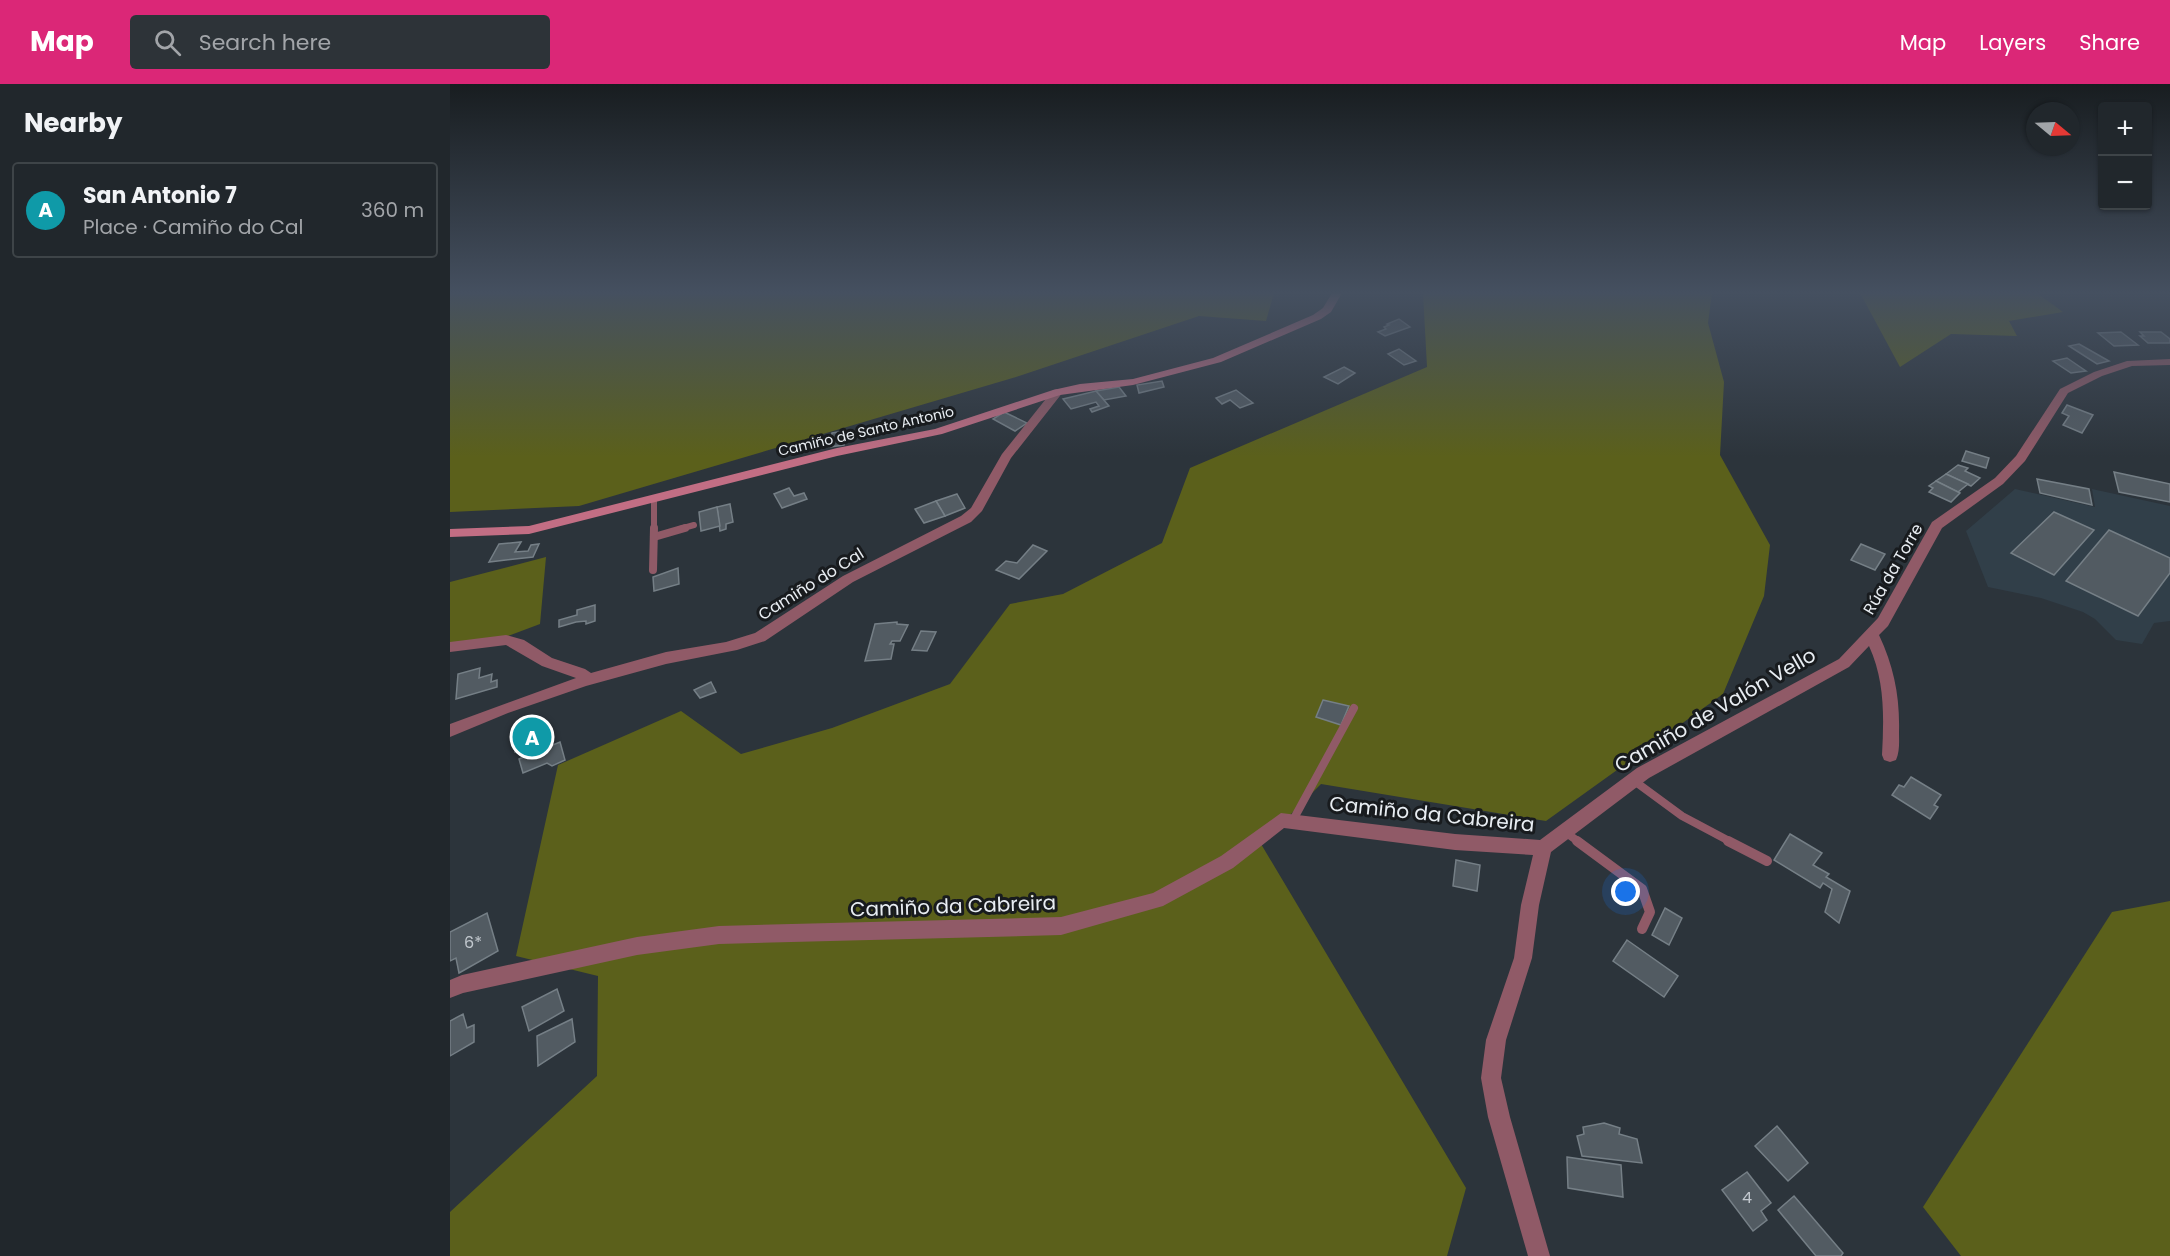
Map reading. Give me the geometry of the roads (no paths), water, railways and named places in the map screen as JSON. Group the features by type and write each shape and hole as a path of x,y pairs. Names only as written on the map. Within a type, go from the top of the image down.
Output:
{"street":[{"name":"Camiño de Santo Antonio","path":"450,533 529,530 837,452 938,432 1057,392 1133,382 1217,360 1246,348"},
{"name":"Rúa da Torre","path":"1844,663 1883,622 1937,525 1999,481 2021,458 2064,391 2098,374 2131,363 2170,362"},
{"name":"Camiño do Cal","path":"450,731 588,679 675,655 731,646 758,637 784,624 846,580 966,519 976,511 1006,457 1057,392"},
{"path":"1871,634 1885,661 1893,694 1890,755"},
{"path":"450,647 506,640 519,644 547,662 580,673 588,679"},
{"name":"Camiño de Valón Vello","path":"1543,849 1633,780 1844,663"},
{"name":"Camiño da Cabreira","path":"450,989 462,984 637,946 719,935 1061,926 1157,900 1227,862 1281,820 1455,842 1543,849"},
{"path":"1539,1256 1499,1117 1491,1078 1496,1040 1523,958 1530,905 1543,849"}],"lane":[{"path":"653,570 654,499"},
{"path":"654,537 694,525"},
{"path":"1292,822 1354,708"},
{"path":"1633,780 1682,816 1767,861"},
{"path":"1564,832 1628,876 1642,889 1650,912 1642,929"}],"place":[{"name":"San Antonio 7","path":"532,737"}]}
